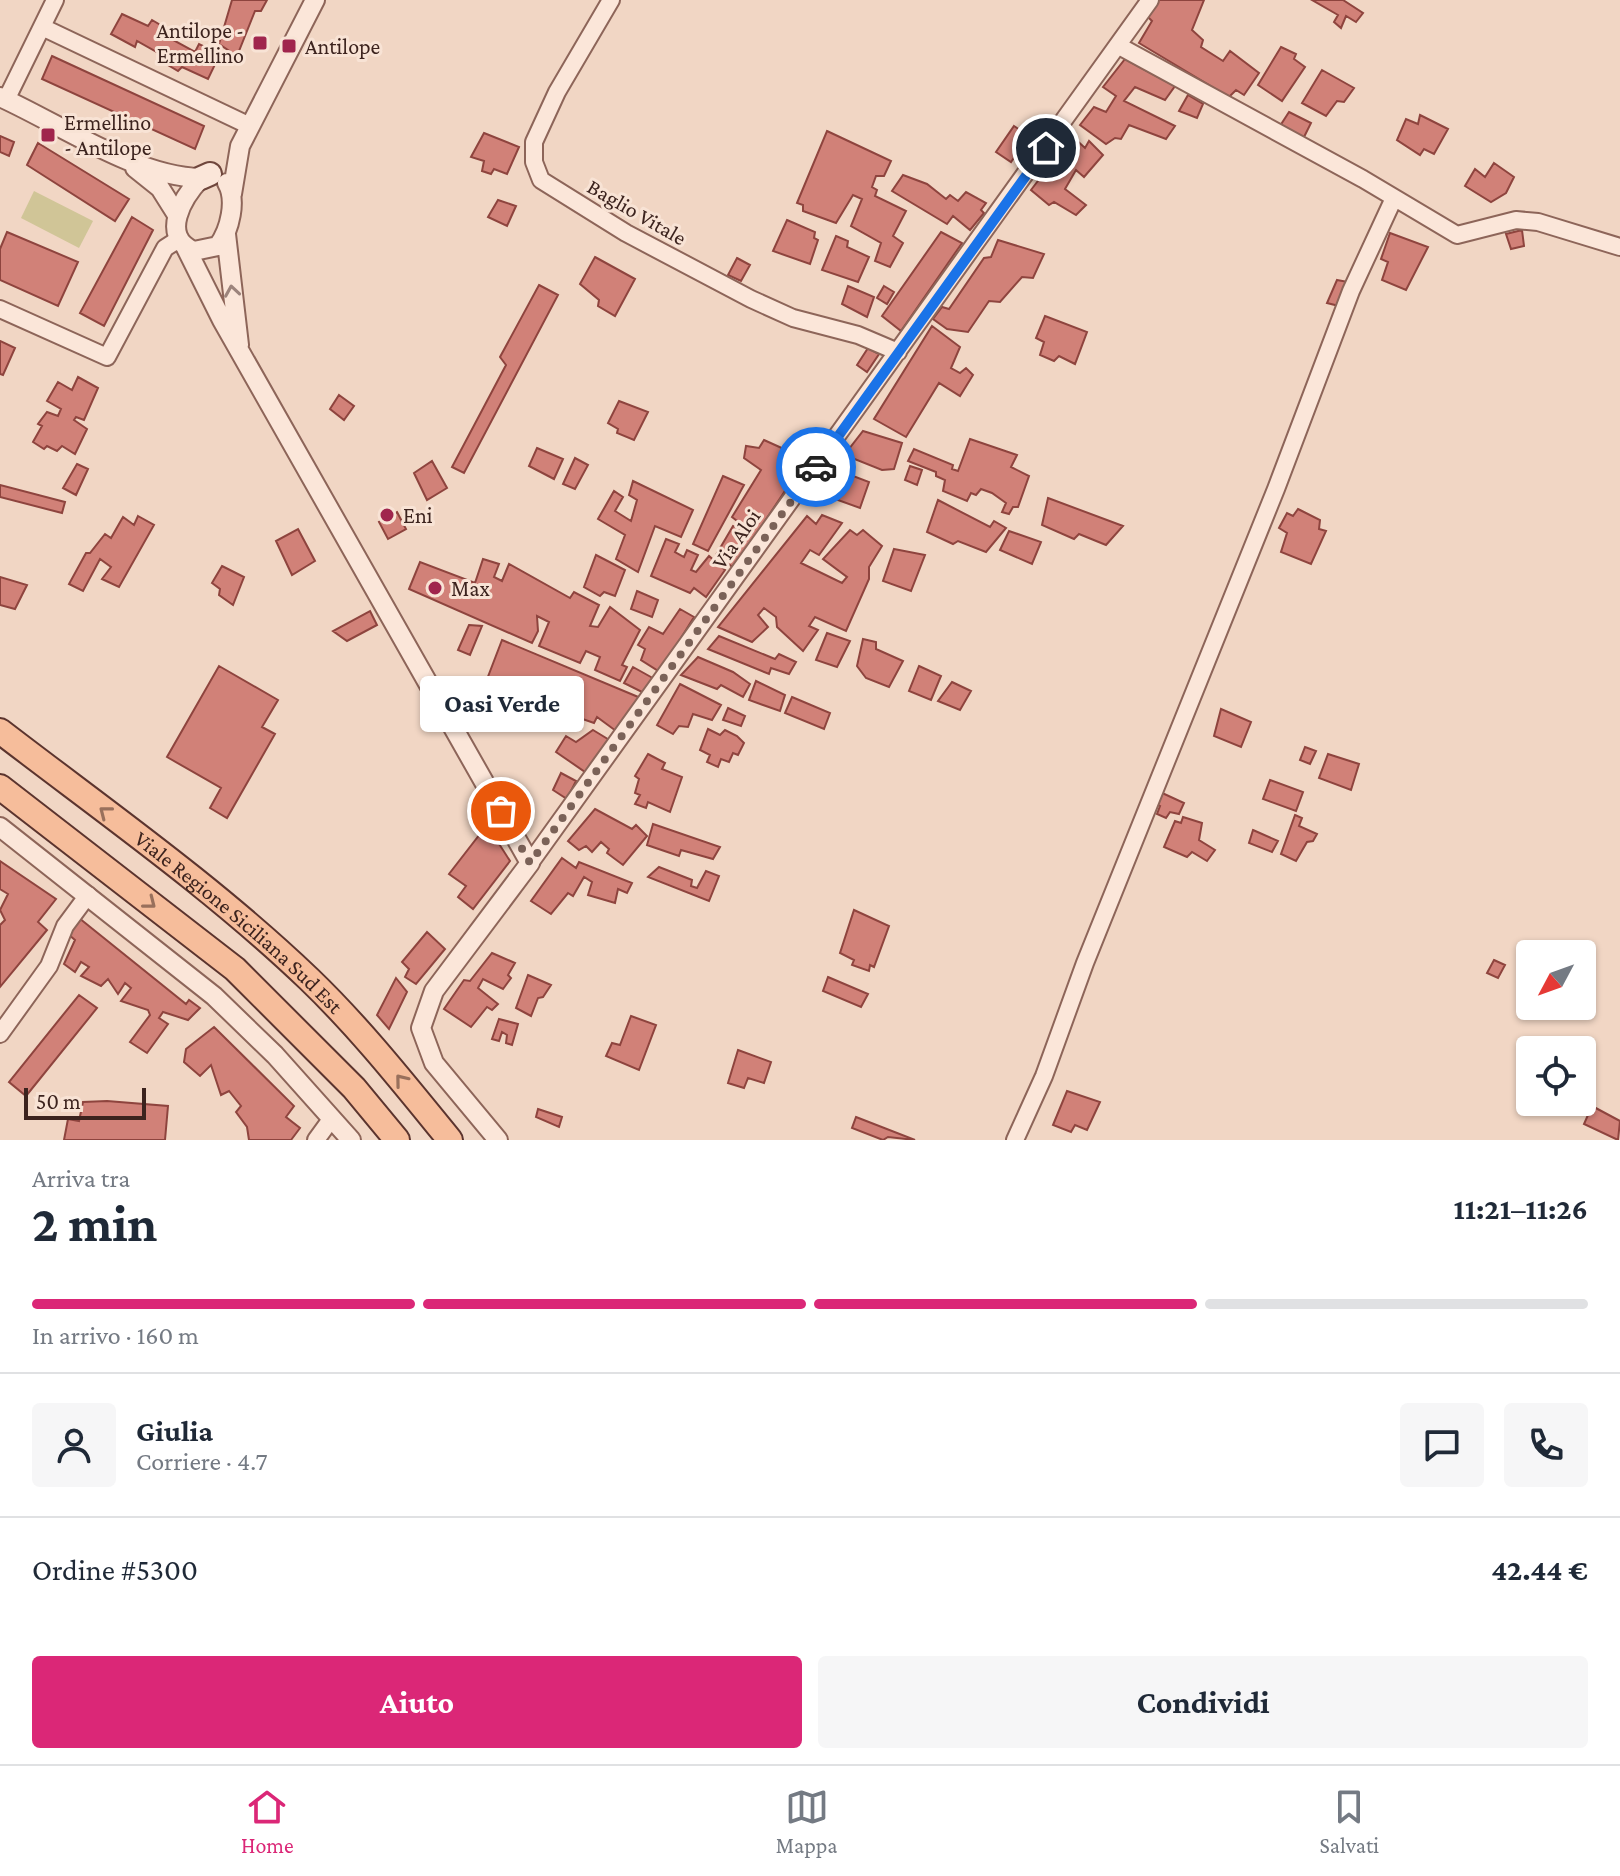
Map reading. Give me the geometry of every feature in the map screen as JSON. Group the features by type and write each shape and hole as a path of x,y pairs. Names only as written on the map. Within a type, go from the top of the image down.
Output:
{"main road":[{"name":"Viale Regione Siciliana Sud Est","path":"0,731 210,894 310,980 379,1053 450,1140"},
{"name":"Viale Regione Siciliana Sud Est","path":"0,787 235,969 354,1088 397,1140"}],"street":[{"path":"55,0 3,98 127,160 179,178 205,176 223,179 232,194"},
{"path":"240,348 226,234 240,146 315,0"},
{"name":"Baglio Vitale","path":"611,0 557,92 534,142 534,162 541,180 626,233 751,299 793,318 858,335 898,352"},
{"name":"Via Aloi","path":"498,1140 434,1063 421,1028 434,991 530,863 1150,0"},
{"path":"42,27 250,126"},
{"path":"1119,46 1457,235 1516,220 1538,222 1620,247"},
{"path":"177,215 205,176 240,146"},
{"path":"127,160 160,188 177,215 182,243 195,271 530,863"},
{"path":"1015,1140 1044,1076 1085,963 1276,489 1351,291 1394,198"},
{"path":"182,243 194,251 211,249 226,234"},
{"path":"0,309 107,357 165,248 182,243"},
{"path":"0,827 214,996 351,1140"},
{"path":"0,1034 49,966 65,926 88,895"},
{"path":"316,1140 332,1118"}],"shaded area":[{"path":"34,191 93,221 79,248 21,218"}],"building":[{"path":"232,0 267,0 261,11 255,11 237,56 219,44"},
{"path":"1157,0 1204,0 1192,30 1203,40 1201,47 1223,61 1230,51 1259,73 1244,95 1236,90 1229,97 1139,43 1152,21 1147,16"},
{"path":"1312,0 1343,0 1363,13 1356,22 1346,16 1341,28 1334,22 1338,15"},
{"path":"122,14 148,26 152,20 174,33 173,40 195,52 199,44 220,54 208,79 182,67 178,71 158,59 160,54 137,41 135,47 111,34"},
{"path":"1281,47 1296,54 1294,59 1305,67 1282,101 1258,85"},
{"path":"52,56 204,126 195,149 42,79"},
{"path":"1125,59 1175,86 1165,100 1135,87 1124,101 1175,126 1166,139 1129,125 1121,139 1115,138 1106,144 1080,125 1094,107 1106,112 1116,96 1103,87"},
{"path":"1322,70 1354,88 1344,102 1337,101 1326,116 1302,103"},
{"path":"1188,95 1203,104 1197,118 1179,111"},
{"path":"1289,112 1311,123 1303,139 1280,126"},
{"path":"1420,115 1448,129 1434,154 1424,149 1420,155 1397,140 1406,119 1418,124"},
{"path":"1045,120 1051,125 1038,143 1031,139"},
{"path":"1014,126 1029,136 1011,162 996,152"},
{"path":"827,131 891,161 884,176 876,176 872,187 877,190 875,196 906,211 893,236 903,243 890,267 875,261 881,243 851,226 862,199 853,195 836,223 803,211 803,205 797,203"},
{"path":"484,133 519,147 507,174 494,169 491,174 482,171 484,161 471,157"},
{"path":"0,136 14,142 9,156 0,152"},
{"path":"1072,136 1085,148 1089,141 1103,155 1084,177 1076,170 1065,189 1086,205 1076,215 1054,202 1049,205 1031,190"},
{"path":"38,143 129,199 115,221 27,165"},
{"path":"1494,163 1514,177 1506,193 1491,202 1465,186 1475,169 1485,177"},
{"path":"903,175 927,184 946,199 950,195 958,201 966,192 986,203 981,210 984,213 970,230 953,216 947,224 892,191"},
{"path":"498,200 516,206 507,226 488,217"},
{"path":"132,217 153,230 104,326 80,313"},
{"path":"787,220 815,232 814,238 818,240 810,264 773,251"},
{"path":"1522,230 1524,246 1511,249 1506,234"},
{"path":"7,232 78,262 58,306 0,280 0,249"},
{"path":"941,232 962,243 901,331 882,316"},
{"path":"1390,233 1428,247 1406,290 1382,280 1388,262 1381,259"},
{"path":"836,236 848,241 847,247 869,257 858,282 822,270"},
{"path":"998,240 1044,254 1033,278 1022,277 1000,302 989,301 968,332 947,329 933,319 942,307 949,309 984,258 991,257"},
{"path":"595,257 635,279 615,316 598,306 599,300 580,284"},
{"path":"737,258 750,265 741,281 728,275"},
{"path":"1337,280 1348,282 1339,306 1327,303"},
{"path":"539,285 558,295 464,473 452,467 506,365 500,357"},
{"path":"848,286 874,297 867,317 842,304"},
{"path":"884,286 894,292 887,304 877,298"},
{"path":"1045,316 1087,332 1075,364 1059,356 1054,361 1040,355 1044,342 1036,338"},
{"path":"932,326 960,347 951,368 960,373 966,368 973,375 960,396 939,383 906,437 874,419"},
{"path":"0,341 15,348 3,375 0,374"},
{"path":"868,348 879,354 867,372 857,365"},
{"path":"78,377 98,388 84,420 76,417 74,420 87,429 75,454 62,446 57,451 47,446 44,449 33,442 42,426 38,424 47,412 58,416 61,409 47,401 58,382 72,390"},
{"path":"339,395 354,406 344,420 330,409"},
{"path":"619,401 648,412 634,440 617,433 618,429 608,423"},
{"path":"863,431 902,443 894,469 882,470 852,458 849,449"},
{"path":"970,439 1017,455 1011,467 1029,476 1018,507 1013,507 1009,514 1002,512 1006,503 992,493 981,489 976,495 971,493 967,501 943,491 945,480 936,476 936,472 908,461 914,449 953,465 952,469 958,471"},
{"path":"764,440 806,459 734,568 716,555 733,526 739,529 741,524 732,517 761,470 744,458 746,446 759,448"},
{"path":"537,448 563,459 554,479 529,466"},
{"path":"575,458 588,465 575,489 563,484"},
{"path":"432,461 447,488 427,500 414,473"},
{"path":"77,464 88,469 76,495 63,488"},
{"path":"910,466 922,470 917,485 905,480"},
{"path":"840,471 869,482 860,508 824,495"},
{"path":"723,476 744,485 708,551 693,544"},
{"path":"633,481 693,510 681,537 655,526 638,572 616,559 625,535 598,519 614,491 623,497 615,511 631,521 637,500 629,495"},
{"path":"0,485 65,502 62,513 0,497"},
{"path":"1048,498 1123,526 1106,545 1079,534 1074,539 1042,525"},
{"path":"938,500 990,527 994,521 1006,528 986,552 958,541 953,544 927,532"},
{"path":"1298,509 1320,520 1319,529 1326,531 1311,564 1281,552 1287,533 1279,528 1287,513 1293,516"},
{"path":"397,512 406,529 388,539 379,522"},
{"path":"822,515 842,523 819,555 810,550 801,563 842,583 847,577 823,559 850,530 857,535 863,530 882,546 869,567 869,579 846,631 815,617 809,626 818,630 803,651 777,627 776,617 764,608 758,615 768,627 752,642 718,627 807,516 816,524"},
{"path":"138,516 154,525 119,587 102,579 111,567 100,559 83,591 69,584 86,553 90,553 105,534 111,538 123,517 134,525"},
{"path":"298,529 315,561 292,575 276,541"},
{"path":"1009,531 1041,542 1032,564 1000,550"},
{"path":"666,539 679,544 675,552 684,557 687,550 698,555 691,570 696,572 709,556 725,570 706,597 694,588 690,593 651,576"},
{"path":"894,549 925,555 911,591 883,581"},
{"path":"596,555 625,570 615,596 604,592 600,596 584,587"},
{"path":"483,559 499,564 494,577 502,581 509,564 570,598 574,592 599,605 590,626 598,627 610,607 640,630 622,665 627,667 620,681 595,670 600,657 586,651 580,663 539,646 549,622 537,616 538,631 532,643 409,589 420,562 475,583"},
{"path":"222,566 244,577 233,605 219,595 220,589 212,583"},
{"path":"0,577 27,585 15,609 0,605"},
{"path":"637,591 658,600 652,617 631,609"},
{"path":"680,609 694,617 660,672 641,660 645,649 638,645 649,627 663,634"},
{"path":"370,611 377,625 347,641 333,631"},
{"path":"469,625 482,626 470,655 458,650"},
{"path":"827,633 850,641 837,667 816,660"},
{"path":"719,636 775,659 779,654 796,662 789,674 771,668 769,674 708,649"},
{"path":"863,639 876,642 876,649 903,661 889,687 866,678 857,666"},
{"path":"502,640 643,699 616,731 597,717 594,723 574,716 569,727 557,723 565,713 506,686 494,714 469,697 472,688 484,687"},
{"path":"698,657 733,672 750,684 743,697 721,685 717,689 681,675"},
{"path":"219,666 278,700 262,727 275,734 227,818 210,808 221,788 167,757"},
{"path":"919,666 941,676 931,700 909,691"},
{"path":"633,667 658,681 648,695 624,683"},
{"path":"756,681 785,695 780,711 749,700"},
{"path":"952,682 971,691 960,710 938,701"},
{"path":"680,684 721,705 712,720 693,714 688,727 679,726 673,734 657,725"},
{"path":"792,697 830,713 824,729 785,713"},
{"path":"728,708 745,716 741,726 723,720"},
{"path":"1221,709 1251,722 1241,747 1214,736"},
{"path":"708,729 720,735 725,730 737,736 744,743 738,755 733,753 729,762 721,759 718,767 707,762 710,755 700,750"},
{"path":"593,730 611,741 588,774 556,752 566,736 576,742"},
{"path":"1305,747 1316,751 1310,764 1300,760"},
{"path":"648,754 665,763 662,769 682,777 670,812 648,802 646,808 635,804 640,795 635,793 639,779 635,776"},
{"path":"1328,754 1359,764 1351,790 1319,778"},
{"path":"561,773 576,781 567,799 553,790"},
{"path":"1270,780 1303,792 1296,811 1263,799"},
{"path":"1160,792 1184,803 1179,814 1170,812 1166,818 1157,814 1160,806 1155,804"},
{"path":"595,809 632,829 636,825 647,836 623,865 607,853 609,849 601,842 592,852 586,846 579,850 568,841"},
{"path":"1295,815 1302,818 1299,826 1317,834 1313,841 1307,842 1296,861 1281,854"},
{"path":"1183,817 1202,823 1199,840 1215,850 1207,861 1192,852 1187,857 1164,847 1175,821 1181,823"},
{"path":"653,824 720,847 713,859 681,850 679,856 647,845"},
{"path":"487,825 510,861 473,909 458,897 466,886 449,874"},
{"path":"1253,830 1278,841 1272,852 1249,843"},
{"path":"562,858 576,868 579,862 632,883 627,893 618,889 615,903 588,895 592,882 584,877 573,896 568,893 551,914 531,901"},
{"path":"0,861 56,899 38,922 47,930 0,987 0,925 5,920 0,910 8,894 0,889"},
{"path":"659,867 692,880 691,886 697,888 706,871 719,876 709,901 648,877"},
{"path":"854,910 889,926 874,967 870,965 869,971 852,965 854,960 840,953"},
{"path":"79,918 186,1004 189,1000 200,1008 188,1020 163,1012 159,1018 168,1024 147,1053 130,1042 150,1015 148,1010 121,1001 131,988 125,983 118,994 108,979 101,986 81,976 89,967 81,962 75,972 64,964 75,940 68,934"},
{"path":"427,932 445,949 416,984 405,977 409,969 402,962"},
{"path":"492,953 515,963 508,975 511,978 503,989 483,979 478,988 498,1004 492,1010 487,1007 471,1027 444,1009 464,980 470,981"},
{"path":"1494,960 1505,965 1498,978 1487,973"},
{"path":"528,975 551,985 543,997 538,998 531,1016 516,1008"},
{"path":"828,977 868,994 861,1007 823,991"},
{"path":"396,978 407,992 389,1029 377,1015"},
{"path":"79,995 97,1008 26,1096 9,1082"},
{"path":"631,1016 656,1025 639,1070 606,1056 612,1043 620,1045"},
{"path":"499,1019 518,1024 512,1045 506,1043 507,1035 502,1032 499,1041 492,1039"},
{"path":"214,1027 294,1106 286,1117 300,1128 291,1140 249,1140 247,1127 236,1112 241,1106 229,1091 221,1095 211,1065 200,1076 184,1062 186,1049"},
{"path":"738,1050 771,1062 764,1083 748,1078 744,1088 728,1083"},
{"path":"1067,1091 1100,1102 1087,1130 1075,1125 1071,1132 1053,1125"},
{"path":"83,1102 168,1106 165,1140 64,1140 68,1119 79,1121"},
{"path":"1596,1108 1620,1121 1618,1140 1584,1124 1588,1116 1596,1116"},
{"path":"538,1109 562,1117 559,1127 536,1117"},
{"path":"856,1117 915,1140 888,1137 883,1140 852,1128"}],"way so far":[{"path":"501,811 530,863 816,467"}],"place":[{"name":"Antilope - Ermellino","path":"260,43"},
{"name":"Antilope","path":"289,46"},
{"name":"Ermellino - Antilope","path":"48,135"},
{"name":"Eni","path":"387,515"},
{"name":"Max","path":"435,588"},
{"name":"Oasi Verde","path":"501,811"}],"route":[{"path":"816,467 1046,148"}]}
